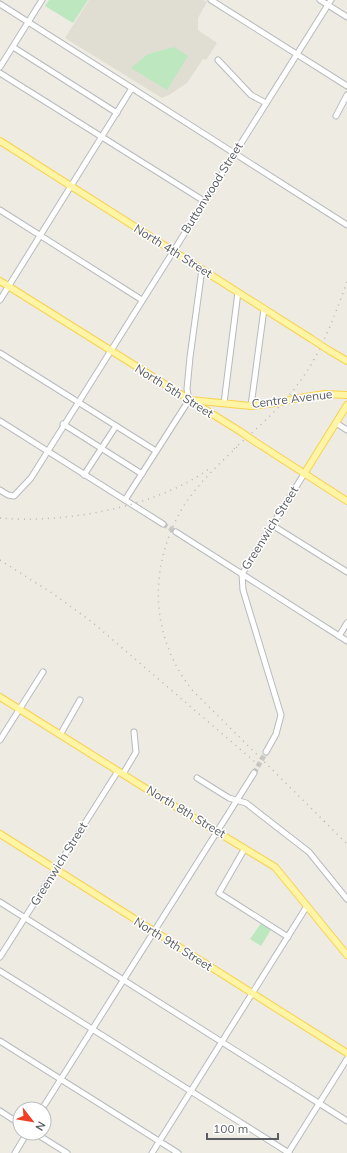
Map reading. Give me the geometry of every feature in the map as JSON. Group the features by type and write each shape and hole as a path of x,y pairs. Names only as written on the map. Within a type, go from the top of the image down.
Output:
{"main road":[{"name":"North 4th Street","path":"0,141 347,361"},
{"name":"North 5th Street","path":"0,281 241,432 347,501"},
{"name":"Centre Avenue","path":"189,400 251,406 325,394 347,395"},
{"name":"Greenwich Street","path":"304,474 347,406"},
{"name":"North 8th Street","path":"0,697 275,866 347,956"},
{"name":"North 9th Street","path":"0,834 347,1052"}],"street":[{"path":"0,67 42,0"},
{"path":"211,0 347,86"},
{"path":"320,0 329,2 347,17"},
{"name":"Buttonwood Street","path":"0,490 8,495 14,496 31,478 63,424 329,2"},
{"path":"0,4 347,225"},
{"path":"12,47 117,113"},
{"path":"218,60 252,95 266,103"},
{"path":"0,73 204,201"},
{"path":"0,300 132,88"},
{"path":"336,116 347,95"},
{"path":"0,210 142,300"},
{"path":"125,500 189,400 187,389 202,270"},
{"path":"224,403 238,292"},
{"path":"251,406 264,309"},
{"path":"0,353 156,451"},
{"path":"0,422 163,524"},
{"path":"336,423 347,430"},
{"path":"63,424 142,474"},
{"path":"84,475 116,426"},
{"name":"Greenwich Street","path":"266,752 276,734 280,715 243,590 242,574 304,474"},
{"path":"272,525 347,572"},
{"path":"176,532 347,640"},
{"path":"339,636 347,623"},
{"path":"0,740 42,672"},
{"path":"60,735 80,700"},
{"name":"Greenwich Street","path":"0,957 120,772 136,752 134,732"},
{"path":"47,1101 254,773"},
{"path":"196,778 228,798 246,803 309,852 347,899"},
{"path":"245,848 219,893 288,937"},
{"path":"0,902 347,1121"},
{"path":"152,1153 307,906"},
{"path":"0,971 288,1153 347,1059"},
{"path":"0,1041 178,1153"},
{"path":"0,1111 12,1119"},
{"path":"15,1153 22,1141"},
{"path":"48,1141 67,1153"}],"shaded area":[{"path":"89,0 203,0 207,2 198,18 198,30 217,43 206,60 203,59 187,83 162,98 65,38"}],"green space":[{"path":"49,0 88,0 73,23 45,6"},
{"path":"174,47 188,56 167,90 131,68 148,54"},
{"path":"262,922 272,928 261,946 250,939"}],"tunnel":[{"path":"163,524 176,532"},
{"path":"254,773 266,752"}],"railway":[{"path":"234,449 276,410 291,393 306,372 314,360 326,335 347,282"},
{"path":"237,447 194,491 176,521 166,545 160,570 158,596 161,621 167,645 178,669 193,691 328,825"},
{"path":"0,518 52,518 109,510 163,494 209,469"},
{"path":"0,560 52,593 92,622 262,768"},
{"path":"324,821 347,844"}]}
